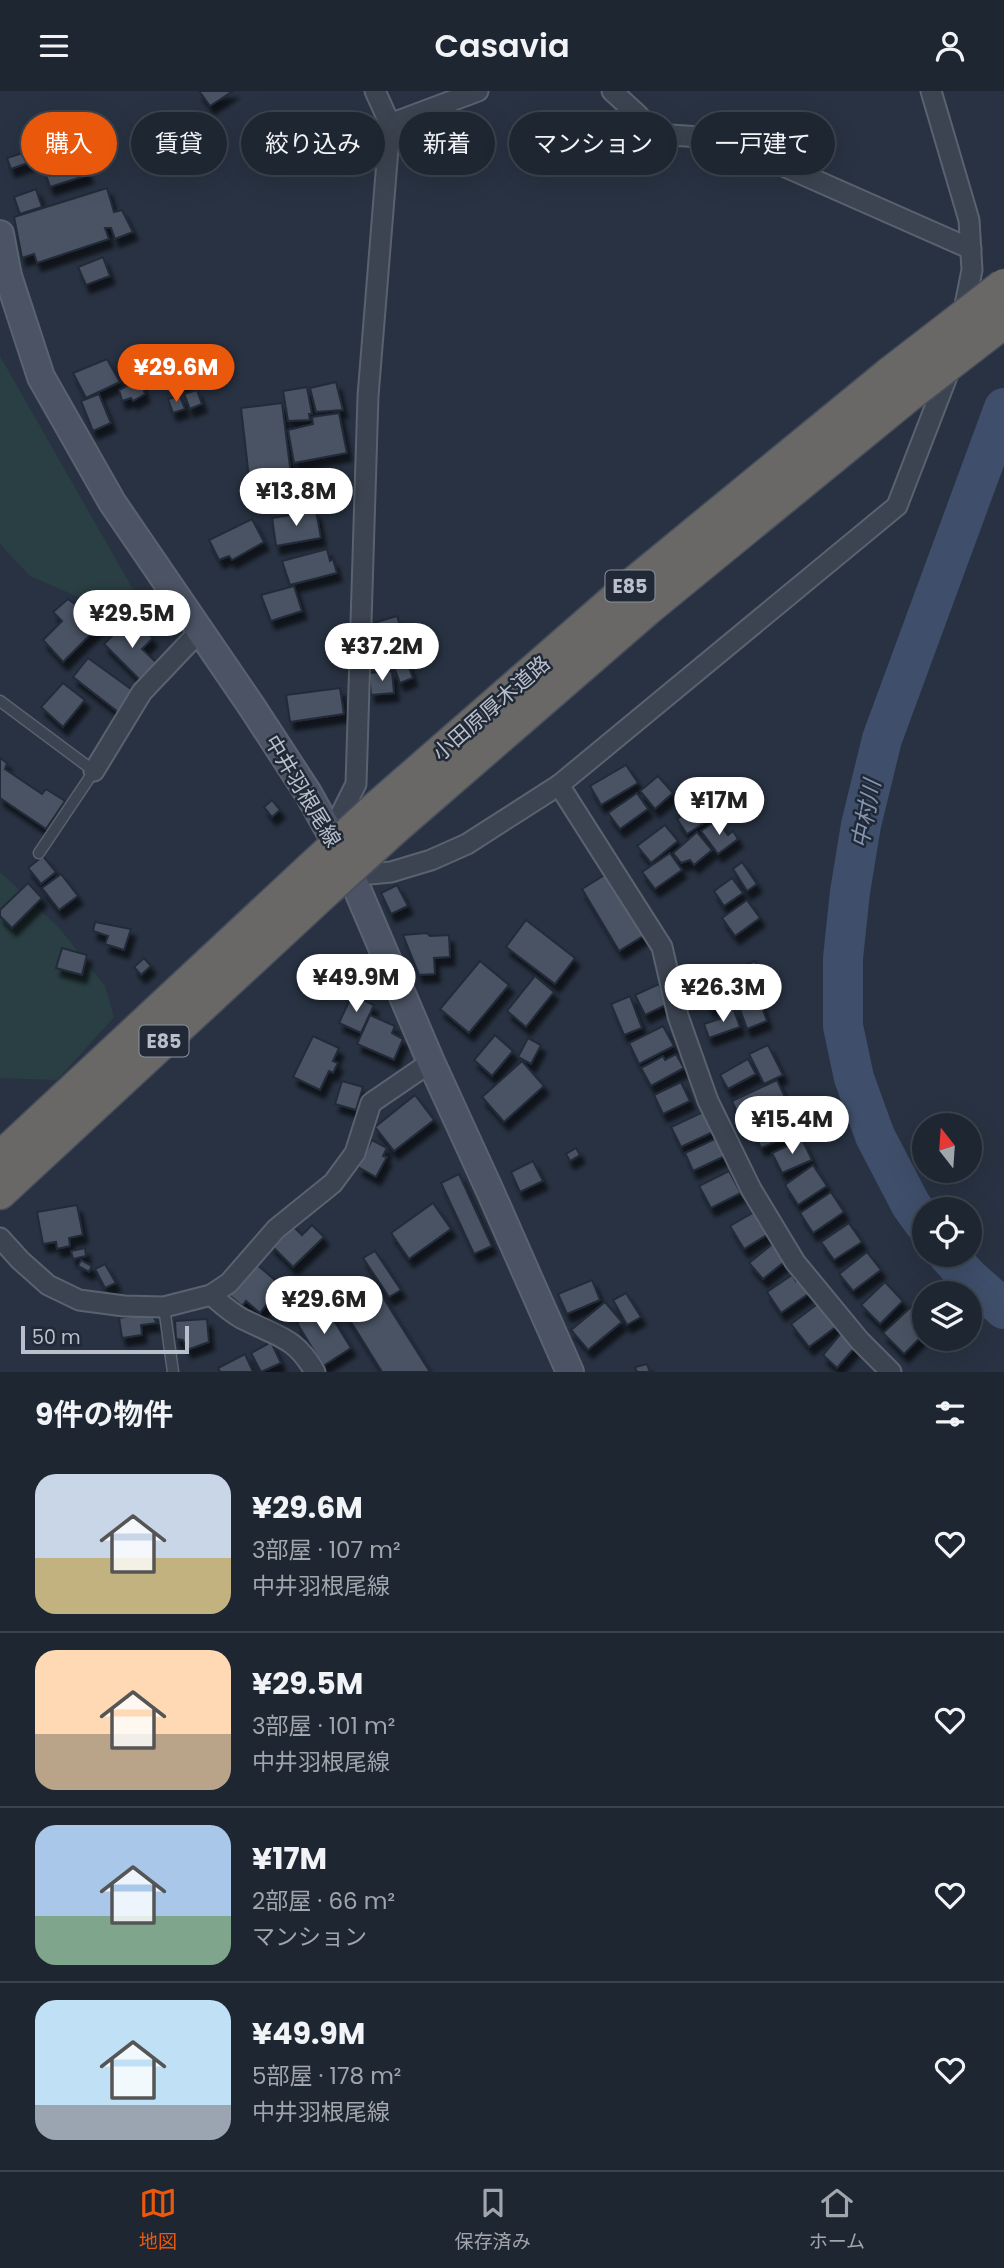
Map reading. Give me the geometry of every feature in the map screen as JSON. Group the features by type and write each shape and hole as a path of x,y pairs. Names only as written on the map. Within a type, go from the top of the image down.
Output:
{"highway":[{"name":"小田原厚木道路","path":"899,385 1004,285"},
{"name":"小田原厚木道路","path":"0,1193 386,818 629,587 899,385 1004,322"},
{"name":"小田原厚木道路","path":"0,1158 329,875"}],"main road":[{"name":"中井羽根尾線","path":"0,234 8,276 41,377 111,502 252,707 308,793 331,834 329,875 431,1062 570,1372"}],"street":[{"path":"331,834 356,784 368,396 390,124 375,91"},
{"path":"390,124 478,91"},
{"path":"612,91 655,134 731,139 971,249"},
{"path":"329,875 391,872 431,860 467,844 559,785 897,506 953,362 972,270 969,221 931,91"},
{"path":"972,270 1004,279"},
{"path":"94,771 142,692 199,632"},
{"path":"559,785 662,947 678,1016 708,1101 751,1189 795,1262 860,1341 891,1372"},
{"path":"0,1238 48,1285 79,1300 124,1306 164,1307 211,1295 229,1283 276,1229 333,1183 355,1153 372,1103 431,1062"},
{"path":"211,1295 244,1320 277,1333 295,1345 315,1372"}],"lane":[{"path":"0,701 94,771 39,853"},
{"path":"164,1307 173,1372"}],"green space":[{"path":"0,356 134,591 115,613 30,576 0,544"},
{"path":"0,872 60,929 105,986 114,1017 57,1080 0,1078"}],"building":[{"path":"199,91 233,91 210,106"},
{"path":"21,153 21,165 11,169 7,158"},
{"path":"46,175 88,175 50,187"},
{"path":"107,188 114,212 122,210 133,232 115,239 111,228 105,228 109,239 37,263 34,254 22,258 14,217"},
{"path":"36,189 42,207 20,214 14,197"},
{"path":"103,257 110,276 86,285 78,267"},
{"path":"185,356 189,372 173,377 168,361"},
{"path":"130,358 137,377 125,384 117,363"},
{"path":"107,359 120,382 86,398 73,373"},
{"path":"189,375 192,385 182,389 179,379"},
{"path":"140,379 145,394 133,401 131,398 122,401 119,390"},
{"path":"336,382 343,410 316,412 310,388"},
{"path":"307,387 312,414 309,414 310,420 288,421 283,391"},
{"path":"197,390 202,404 190,409 184,394"},
{"path":"99,394 111,423 93,431 81,401"},
{"path":"180,396 185,409 173,413 168,399"},
{"path":"282,403 291,475 249,478 241,408"},
{"path":"339,413 347,453 294,463 288,430 313,424 312,417"},
{"path":"316,511 321,538 276,546 272,518"},
{"path":"252,519 264,542 232,560 229,556 219,560 209,540"},
{"path":"327,549 337,573 290,585 282,561"},
{"path":"294,586 302,611 271,621 261,595"},
{"path":"68,599 84,611 86,609 101,624 63,662 43,640 62,621 53,612"},
{"path":"397,616 407,647 380,655 370,624"},
{"path":"135,622 153,638 142,649 157,663 140,680 104,644 121,627 126,633"},
{"path":"404,654 413,678 400,683 391,659"},
{"path":"88,658 135,692 118,712 73,677"},
{"path":"392,671 394,693 371,695 369,673"},
{"path":"63,683 85,700 63,727 41,707"},
{"path":"340,688 344,714 290,722 286,695"},
{"path":"0,758 7,763 5,769 42,794 46,789 65,801 46,829 0,798"},
{"path":"626,765 638,783 601,805 590,786"},
{"path":"658,776 673,793 655,809 640,791"},
{"path":"637,793 648,809 620,829 608,813"},
{"path":"272,800 280,810 272,817 264,807"},
{"path":"703,801 715,816 687,834 677,819"},
{"path":"717,820 728,835 733,831 738,839 718,854 701,831"},
{"path":"665,825 678,841 651,863 637,846"},
{"path":"697,832 712,850 694,865 690,860 681,863 673,853"},
{"path":"670,853 682,870 655,889 642,872"},
{"path":"43,856 56,872 41,884 28,868"},
{"path":"742,862 757,884 747,891 733,869"},
{"path":"611,871 648,933 619,951 582,889"},
{"path":"61,874 78,896 59,910 42,888"},
{"path":"732,878 743,893 724,906 714,891"},
{"path":"28,883 42,898 12,928 0,916 0,910"},
{"path":"397,885 408,906 391,914 381,893"},
{"path":"747,900 760,918 735,936 722,918"},
{"path":"526,920 575,958 555,984 506,947"},
{"path":"95,922 131,929 124,950 105,944 108,936 93,931"},
{"path":"427,933 430,936 449,935 450,957 434,958 435,974 419,975 403,935"},
{"path":"62,948 87,955 82,975 56,968"},
{"path":"144,958 151,966 141,975 134,967"},
{"path":"480,961 509,985 469,1033 440,1009"},
{"path":"755,961 764,981 742,991 733,970"},
{"path":"731,970 742,993 710,1009 704,997 711,994 705,983"},
{"path":"535,976 554,992 526,1027 507,1011"},
{"path":"659,984 668,1004 645,1015 635,995"},
{"path":"757,993 767,1021 747,1029 737,1001"},
{"path":"352,995 374,1005 361,1033 339,1023"},
{"path":"630,996 642,1028 624,1035 611,1004"},
{"path":"733,1008 740,1027 709,1038 704,1024 722,1018 718,1014"},
{"path":"370,1015 395,1026 392,1033 403,1039 394,1060 357,1044"},
{"path":"663,1026 674,1046 639,1064 629,1043"},
{"path":"495,1035 513,1051 492,1076 474,1060"},
{"path":"313,1036 339,1048 333,1061 338,1063 333,1073 329,1071 320,1090 293,1077"},
{"path":"528,1038 541,1045 531,1064 518,1057"},
{"path":"768,1045 783,1075 764,1084 749,1054"},
{"path":"676,1054 684,1068 651,1086 641,1068 663,1056 665,1060"},
{"path":"748,1059 756,1074 728,1089 720,1075"},
{"path":"522,1061 544,1086 504,1122 482,1097"},
{"path":"777,1080 791,1110 758,1125 749,1118 741,1122 732,1101"},
{"path":"342,1081 363,1087 356,1110 335,1104"},
{"path":"681,1082 690,1101 663,1114 654,1095"},
{"path":"415,1095 434,1120 394,1151 375,1127"},
{"path":"703,1112 713,1132 681,1147 671,1127"},
{"path":"784,1117 792,1135 761,1148 753,1131"},
{"path":"717,1138 725,1156 693,1171 685,1153"},
{"path":"802,1139 812,1160 782,1173 772,1153"},
{"path":"372,1140 387,1148 383,1156 387,1157 376,1177 358,1167"},
{"path":"576,1148 580,1155 570,1161 566,1154"},
{"path":"533,1161 543,1181 520,1192 511,1172"},
{"path":"813,1165 827,1186 798,1205 785,1185"},
{"path":"729,1171 741,1193 711,1208 699,1186"},
{"path":"459,1174 492,1246 474,1254 441,1183"},
{"path":"831,1192 844,1212 813,1233 800,1213"},
{"path":"433,1203 451,1229 409,1259 391,1233"},
{"path":"77,1205 83,1235 69,1238 70,1246 57,1249 56,1242 43,1244 37,1212"},
{"path":"756,1211 770,1233 744,1249 730,1226"},
{"path":"849,1223 862,1242 834,1260 821,1242"},
{"path":"291,1224 302,1235 312,1225 324,1237 293,1267 270,1244"},
{"path":"775,1242 788,1259 763,1279 749,1263"},
{"path":"85,1248 86,1256 73,1259 71,1251"},
{"path":"375,1251 401,1290 389,1297 363,1258"},
{"path":"867,1252 881,1270 853,1291 839,1274"},
{"path":"81,1260 92,1266 89,1272 78,1266"},
{"path":"255,1263 282,1286 260,1313 246,1301 242,1306 229,1295"},
{"path":"105,1264 116,1283 105,1288 95,1269"},
{"path":"792,1275 796,1281 801,1277 811,1292 781,1313 767,1292"},
{"path":"372,1280 430,1372 382,1372 338,1301"},
{"path":"592,1280 600,1300 567,1314 558,1294"},
{"path":"885,1282 903,1301 880,1324 861,1305"},
{"path":"626,1293 641,1317 627,1325 613,1300"},
{"path":"605,1302 622,1322 588,1350 571,1330"},
{"path":"820,1302 837,1326 809,1347 791,1324"},
{"path":"325,1306 351,1348 323,1366 297,1323"},
{"path":"912,1306 912,1346 904,1354 883,1333"},
{"path":"151,1313 157,1323 141,1325 142,1335 122,1338 119,1318"},
{"path":"207,1319 209,1342 187,1350 183,1340 176,1339 175,1321"},
{"path":"842,1332 857,1345 837,1368 823,1355"},
{"path":"271,1342 281,1363 261,1372 251,1353"},
{"path":"245,1354 253,1372 220,1372 218,1368"},
{"path":"647,1364 650,1372 637,1372 635,1367"}],"waterway":[{"name":"中村川","path":"912,1206 875,1136 854,1078 843,1026 843,958 850,892 861,825 882,739 1004,408"},
{"name":"中村川","path":"959,1267 1004,1309"}]}
